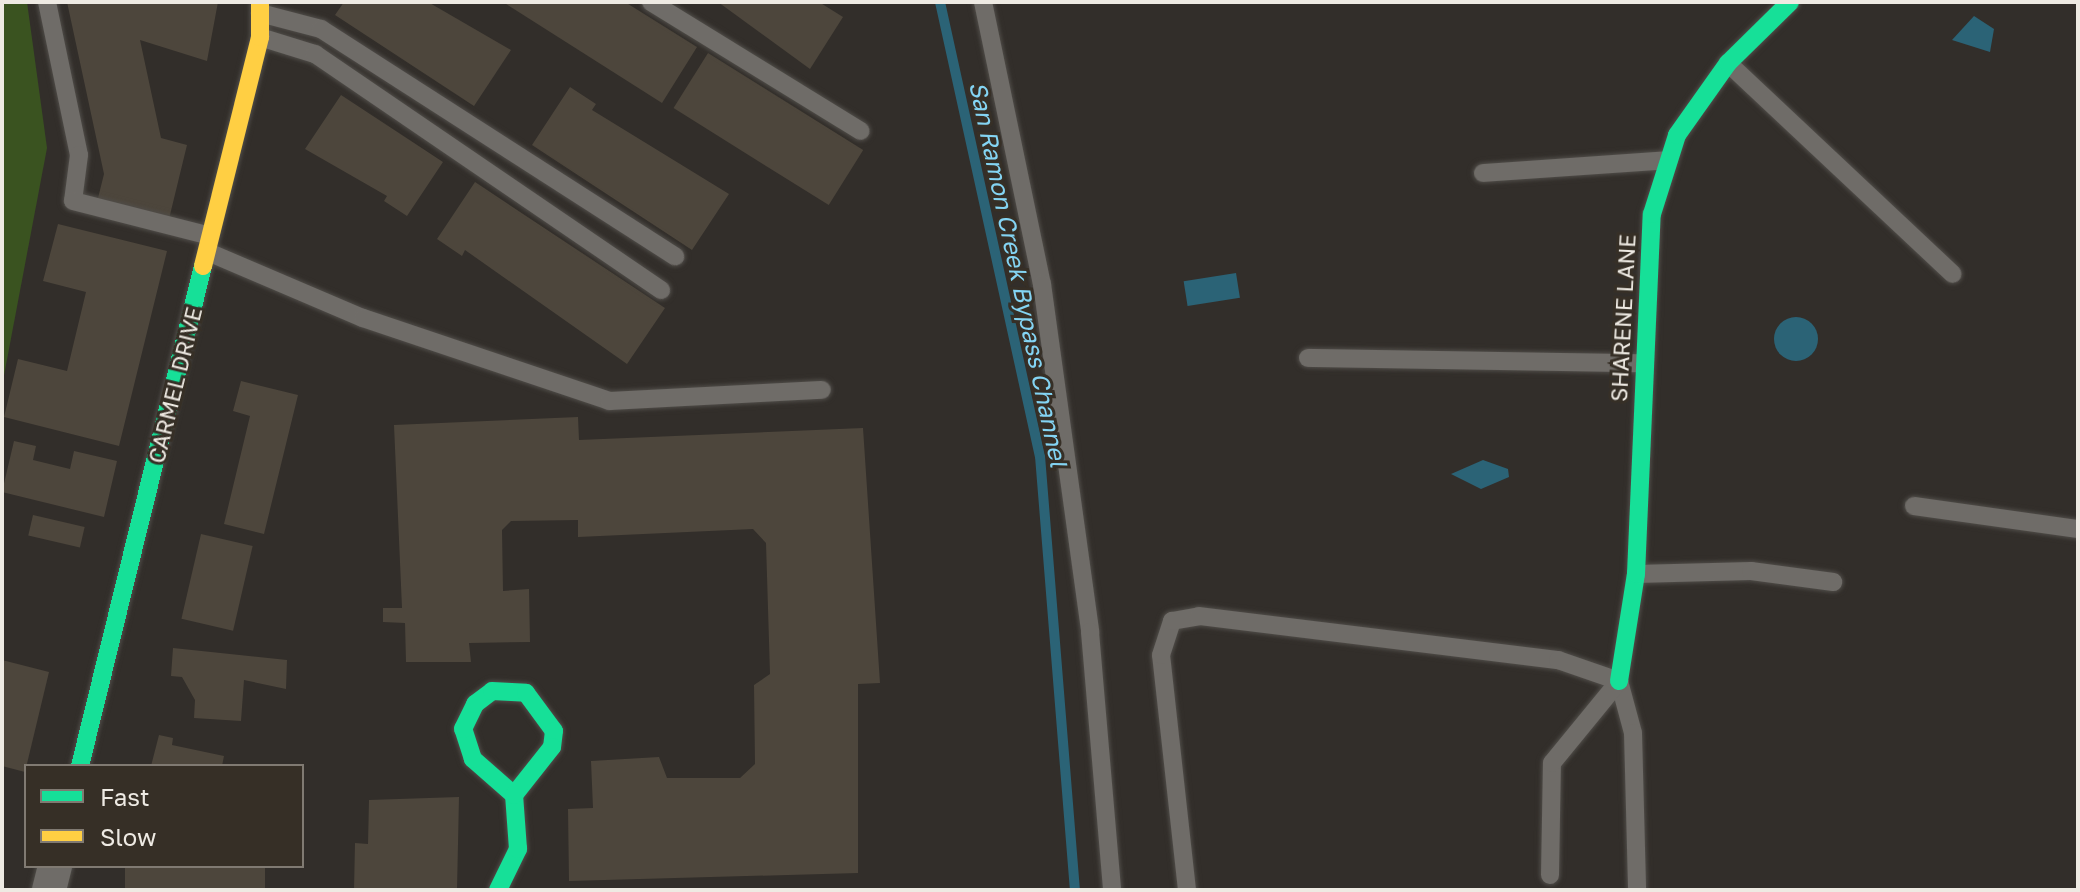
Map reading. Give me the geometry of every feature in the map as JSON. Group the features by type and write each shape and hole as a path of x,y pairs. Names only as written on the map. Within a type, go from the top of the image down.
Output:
{"street":[{"name":"SHARENE LANE","path":"1619,681 1636,574 1652,214 1677,135 1728,63 1790,2"},
{"name":"CARMEL DRIVE","path":"80,764 260,37 260,8"},
{"path":"498,890 518,849 514,795 464,745 466,717 492,691 526,693 554,731 552,747 514,795"},
{"path":"49,890 54,868"}],"lane":[{"path":"47,2 79,155 73,201 210,244 363,318 609,401 822,390"},
{"path":"651,2 861,131"},
{"path":"983,2 1042,284 1090,632 1112,890"},
{"path":"260,8 321,29 675,256"},
{"path":"260,37 315,54 661,290"},
{"path":"1728,63 1953,274"},
{"path":"1483,173 1669,160"},
{"path":"1308,358 1645,363"},
{"path":"1914,506 2078,529"},
{"path":"1636,574 1751,571 1833,582"},
{"path":"1187,890 1161,655 1172,621 1199,616 1558,660 1619,681"},
{"path":"1550,875 1552,763 1619,681"},
{"path":"1619,681 1633,733 1637,888"}],"green space":[{"path":"2,2 27,2 47,148 2,386"}],"water":[{"path":"1974,16 1994,29 1990,52 1952,40"},
{"path":"1236,273 1240,298 1188,306 1184,281"},
{"path":"1796,317 1811,324 1818,339 1811,354 1796,361 1781,354 1774,339 1781,324"},
{"path":"1483,460 1508,469 1509,477 1481,489 1451,474"}],"building":[{"path":"67,2 218,2 207,61 140,40 161,138 187,145 169,219 98,198 104,174"},
{"path":"344,2 428,2 511,50 474,106 335,15"},
{"path":"503,2 625,2 697,47 662,103"},
{"path":"718,2 819,2 843,17 810,69"},
{"path":"708,53 863,150 829,205 674,108"},
{"path":"570,87 596,104 592,110 729,194 692,250 532,145"},
{"path":"341,95 443,162 407,216 384,201 387,196 305,149"},
{"path":"475,182 665,308 627,364 465,250 462,256 437,239"},
{"path":"58,224 167,251 119,446 4,417 18,359 67,371 86,292 43,281"},
{"path":"241,381 298,395 264,534 224,524 250,416 233,411"},
{"path":"578,417 579,440 863,428 880,683 858,684 858,873 569,881 568,809 593,808 591,761 659,757 667,778 740,778 755,764 754,685 770,674 766,543 753,529 578,537 578,520 511,521 502,530 503,591 529,589 530,642 469,643 471,662 406,662 405,623 383,622 383,608 402,608 394,425"},
{"path":"14,441 36,446 33,460 70,469 74,451 117,461 104,517 2,492"},
{"path":"33,515 85,527 80,547 28,535"},
{"path":"201,534 253,546 233,631 181,619"},
{"path":"173,648 287,660 286,689 244,680 241,721 194,718 195,700 182,677 171,676"},
{"path":"2,660 49,672 24,772 2,766"},
{"path":"159,735 173,738 172,745 224,756 222,764 152,764"},
{"path":"459,797 457,890 354,890 355,843 368,844 369,800"},
{"path":"125,868 265,868 265,890 125,890"}],"waterway":[{"name":"San Ramon Creek Bypass Channel","path":"940,2 1040,456 1075,890"}],"traffic: fast":[{"path":"1619,681 1636,574 1652,214 1677,135 1728,63 1790,2"},
{"path":"80,764 203,266"},
{"path":"498,890 518,849 514,795 473,759 463,729 475,704 492,691 526,693 554,731 552,747 514,795"}],"traffic: slow":[{"path":"203,266 260,37 260,2"}]}
